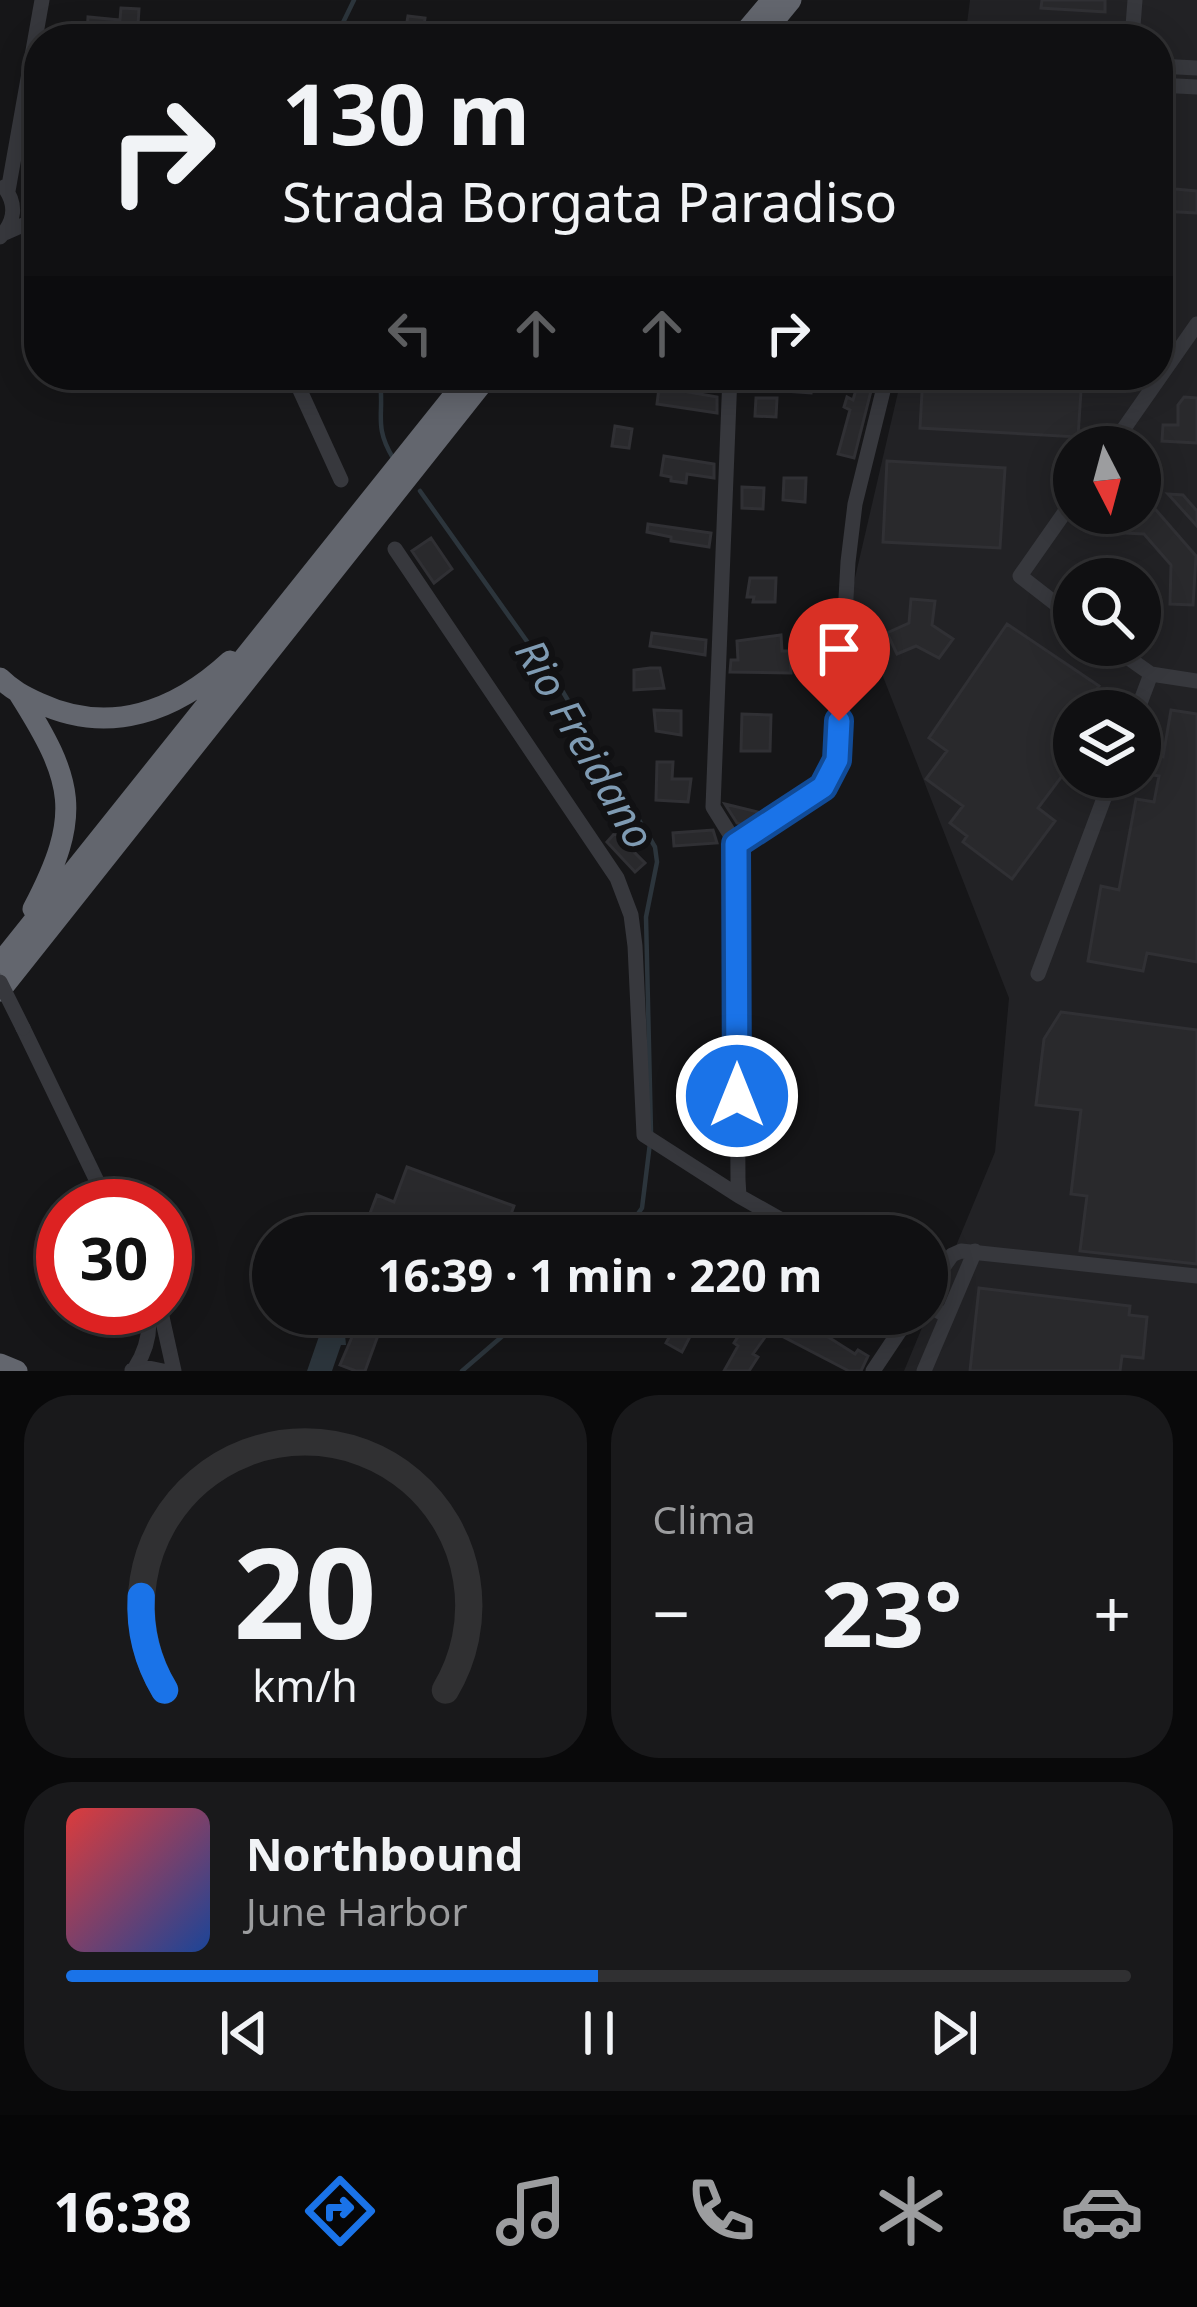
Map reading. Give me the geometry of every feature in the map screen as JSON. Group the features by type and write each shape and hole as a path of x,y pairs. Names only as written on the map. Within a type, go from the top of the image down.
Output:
{"highway":[{"path":"752,24 772,0"},
{"path":"771,24 791,0"},
{"path":"6,955 458,390"},
{"path":"0,991 477,390"},
{"path":"6,684 84,718 117,720 185,698 270,624"},
{"path":"6,684 51,744 67,803 64,835 41,893 6,955"},
{"path":"0,1364 17,1371"}],"street":[{"path":"3,235 11,222 6,190 24,110"},
{"path":"0,163 14,148"},
{"path":"1173,358 1197,323"},
{"path":"300,390 341,480"},
{"path":"729,390 713,807 736,844 739,1196"},
{"path":"736,844 823,787 837,760 855,504 883,390"},
{"path":"1126,426 1151,390"},
{"path":"1053,529 1020,576 1053,602"},
{"path":"395,549 617,878 631,915 635,946 644,1135 773,1215"},
{"path":"1140,666 1151,674 1197,682"},
{"path":"1145,690 1151,674"},
{"path":"1038,974 1104,798"},
{"path":"0,982 96,1179"},
{"path":"948,1261 952,1256 975,1251 1197,1276"},
{"path":"948,1314 975,1251"},
{"path":"147,1335 132,1370 163,1371"},
{"path":"166,1335 174,1371"},
{"path":"873,1371 897,1335"},
{"path":"924,1371 939,1335"}],"shaded area":[{"path":"970,0 1197,0 1197,1371 904,1371 919,1335 948,1335 948,1265 995,1152 1009,998 851,595 899,390 1173,390 1173,24 967,24"},
{"path":"319,1335 345,1335 346,1345 341,1345 332,1371 307,1371"}],"building":[{"path":"1042,0 1105,0 1105,12 1041,8"},
{"path":"121,8 139,9 138,24 88,24 88,17 120,20"},
{"path":"408,16 425,18 424,24 407,24"},
{"path":"1173,185 1197,191 1197,213 1173,212"},
{"path":"659,390 683,390 717,397 717,413 657,404"},
{"path":"856,390 871,390 854,458 838,454 850,410 844,407 847,397 853,400"},
{"path":"922,390 1081,390 1079,426 1053,426 1053,436 920,428"},
{"path":"1184,397 1197,398 1197,443 1162,441 1163,425 1178,425 1178,405"},
{"path":"756,398 777,398 776,417 755,416"},
{"path":"615,426 632,429 629,448 612,446"},
{"path":"664,456 714,464 714,478 687,474 686,483 671,481 661,475"},
{"path":"887,461 1005,468 1000,548 883,542"},
{"path":"784,478 806,478 805,502 783,500"},
{"path":"742,487 764,488 763,509 742,508"},
{"path":"1168,494 1183,495 1197,511 1197,526"},
{"path":"1161,516 1196,556 1193,605 1170,604 1171,565 1144,534 1161,534"},
{"path":"648,524 711,533 709,547 647,532"},
{"path":"431,538 452,569 434,583 412,551"},
{"path":"750,578 776,578 775,602 753,602 754,597 747,597"},
{"path":"911,599 935,601 932,625 953,639 939,658 916,646 897,654 887,633 909,623"},
{"path":"1007,624 1053,655 1053,666 1069,666 1099,686 1096,690 1053,690 1053,788 1038,808 1055,821 1012,879 963,842 967,836 950,823 963,806 926,779 947,751 929,738"},
{"path":"652,633 706,640 705,655 650,646"},
{"path":"781,635 782,651 790,651 791,673 730,672 731,660 738,660 737,641"},
{"path":"660,668 664,688 634,690 634,670"},
{"path":"654,710 681,711 681,735 656,731"},
{"path":"1171,710 1197,714 1197,962 1147,953 1143,971 1088,961 1101,886 1119,890 1136,799 1154,802 1161,798"},
{"path":"742,714 771,715 770,751 741,751"},
{"path":"657,762 673,762 672,779 691,779 688,802 656,800"},
{"path":"725,804 762,813 744,825 737,823"},
{"path":"713,830 717,843 674,846 673,833"},
{"path":"615,833 645,863 635,872 607,842"},
{"path":"1061,1012 1197,1030 1197,1264 1080,1251 1087,1196 1071,1194 1081,1110 1036,1105 1044,1039"},
{"path":"407,1167 514,1206 511,1215 369,1215 377,1195 394,1202"},
{"path":"979,1288 1130,1306 1129,1315 1147,1317 1143,1358 1122,1356 1120,1371 970,1371"},
{"path":"353,1335 378,1335 365,1371 340,1365"},
{"path":"670,1335 691,1335 682,1352 666,1343"},
{"path":"739,1335 766,1335 753,1354 758,1357 749,1371 724,1371 738,1346 734,1343"},
{"path":"780,1335 825,1335 855,1354 858,1350 868,1356 861,1371 849,1371"}],"waterway":[{"name":"Rio Freidano","path":"342,24 354,0"},
{"name":"Rio Freidano","path":"381,390 381,426 393,458"},
{"name":"Rio Freidano","path":"420,491 563,692 655,847 657,862 646,917 651,1132"},
{"name":"Rio Freidano","path":"637,1215 642,1208 650,1143"},
{"name":"Rio Freidano","path":"462,1371 504,1335"}],"route":[{"path":"737,1096 736,844 823,787 837,760 839,721"}]}
